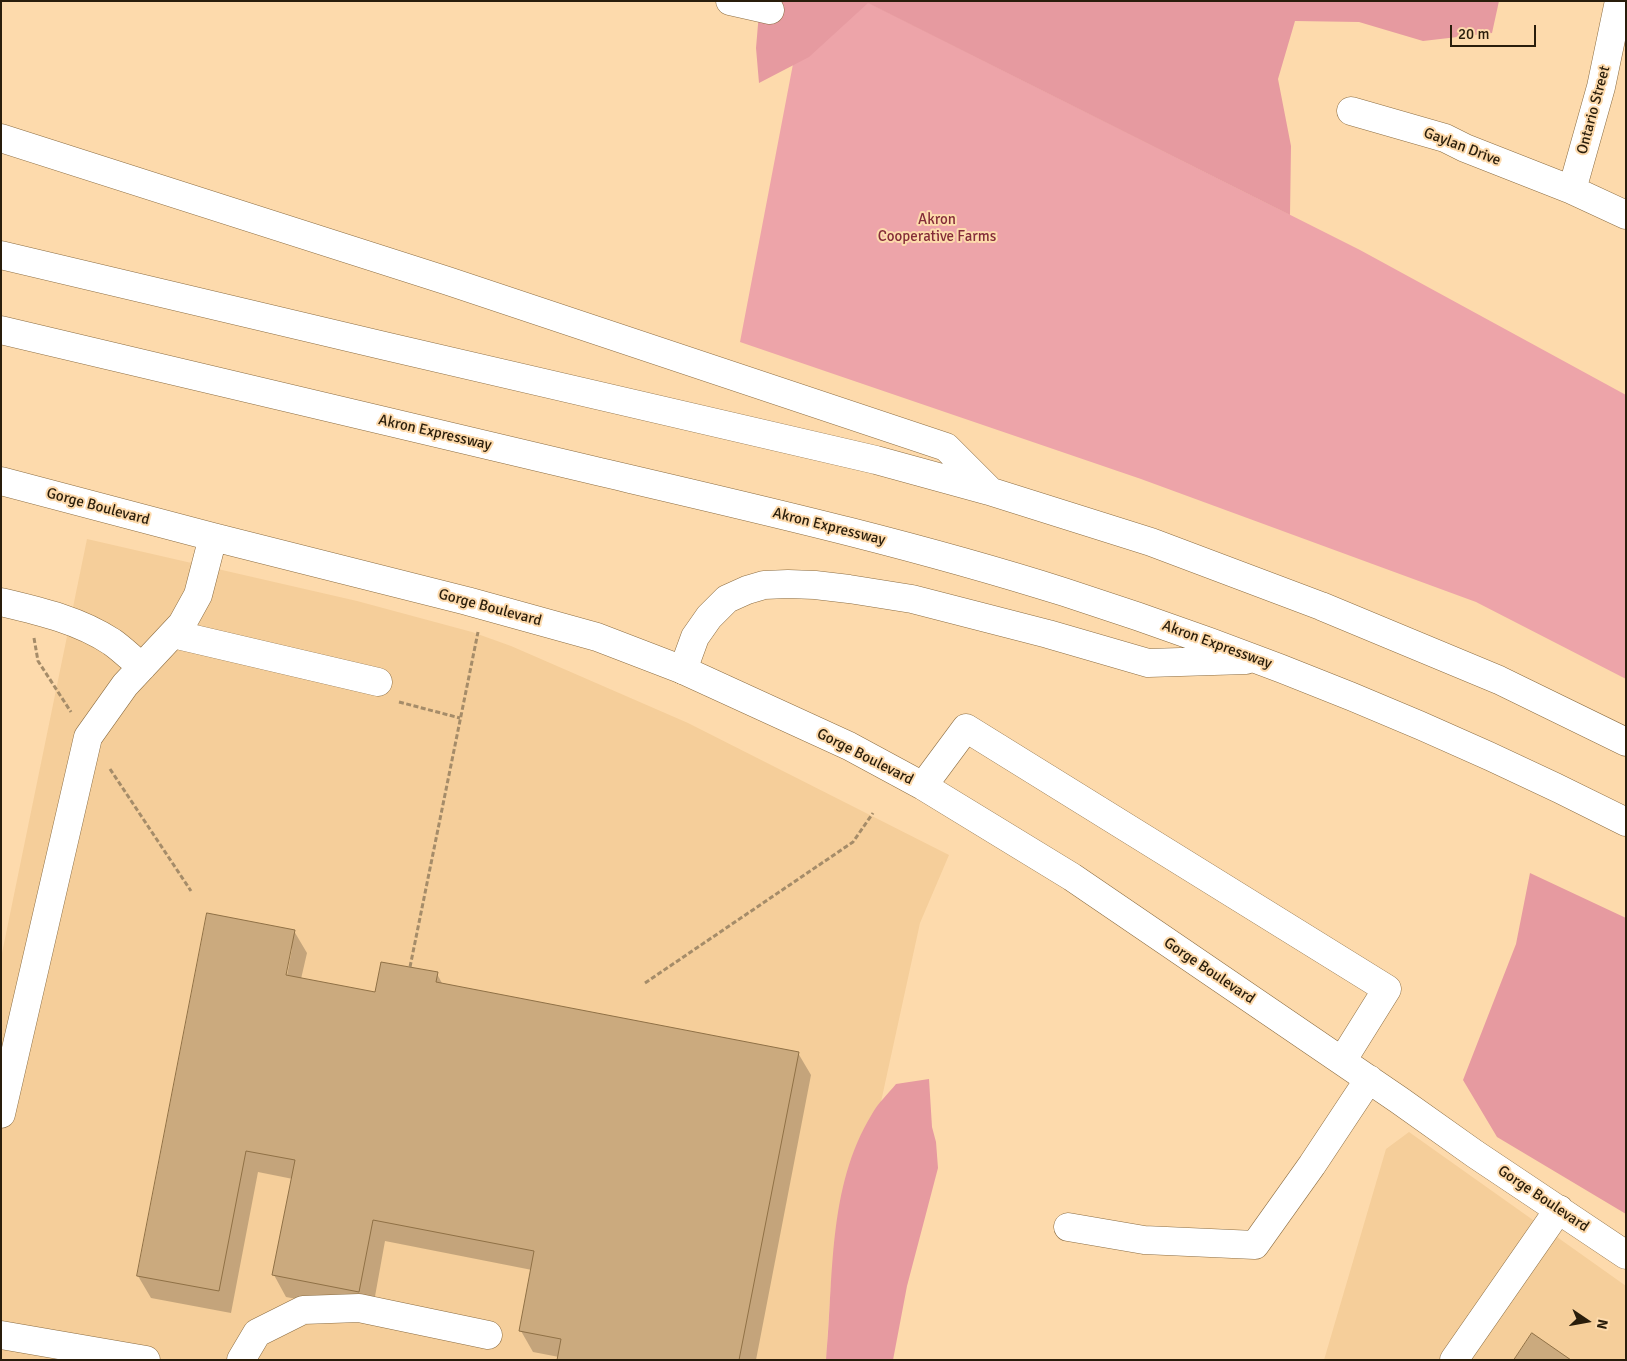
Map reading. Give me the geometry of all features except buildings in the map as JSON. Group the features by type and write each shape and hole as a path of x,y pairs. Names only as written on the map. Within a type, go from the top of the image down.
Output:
{"main road":[{"path":"730,1 770,10"},
{"name":"Ontario Street","path":"1572,190 1601,88 1619,1"},
{"name":"Gaylan Drive","path":"1351,111 1445,138 1465,148 1572,190 1626,215"},
{"path":"1,138 448,281 946,447 989,491"},
{"path":"1,255 848,453 989,491 1151,542 1321,606 1499,680 1626,742"},
{"name":"Akron Expressway","path":"1,330 740,505 942,556 1061,591 1259,660 1371,704 1550,784 1626,822"},
{"name":"Gorge Boulevard","path":"1,481 213,537 467,600 597,637 683,670 849,746 923,786 1072,878 1626,1255"},
{"path":"1,1114 88,737 125,685 182,624 198,595 213,537"},
{"path":"683,670 695,637 709,617 727,599 747,590 788,584 816,585 912,599 1048,634 1148,663 1259,660"},
{"path":"1,602 37,611 90,629 112,643 142,668"},
{"path":"173,634 378,682"},
{"path":"923,786 966,728 1387,989 1342,1061"},
{"path":"1068,1227 1144,1240 1255,1245 1312,1166 1369,1079"},
{"path":"1454,1360 1559,1209"},
{"path":"241,1360 257,1333 303,1310 358,1308 488,1335"},
{"path":"1,1335 146,1360"}],"path":[{"path":"410,967 473,658"},
{"path":"378,682 388,698 460,718"},
{"path":"645,983 853,842 873,813"}],"shaded area":[{"path":"760,1 1499,1 1492,33 1423,41 1359,22 1295,21 1278,79 1291,146 1290,215 868,3 809,57 759,83 756,48"},
{"path":"87,539 357,601 472,632 511,646 688,723 949,855 920,923 879,1111 831,1283 826,1360 1,1360 1,958"},
{"path":"1530,873 1626,918 1626,1214 1497,1137 1463,1080 1516,944"},
{"path":"929,1079 932,1127 936,1142 938,1168 907,1286 893,1360 826,1360 835,1234 847,1172 857,1142 874,1110 896,1084"},
{"path":"1409,1132 1626,1286 1626,1360 1324,1360 1386,1149"}],"green space":[{"name":"Akron Cooperative Farms","path":"805,1 865,1 1360,250 1626,395 1626,679 1476,602 1141,479 740,342"}]}
